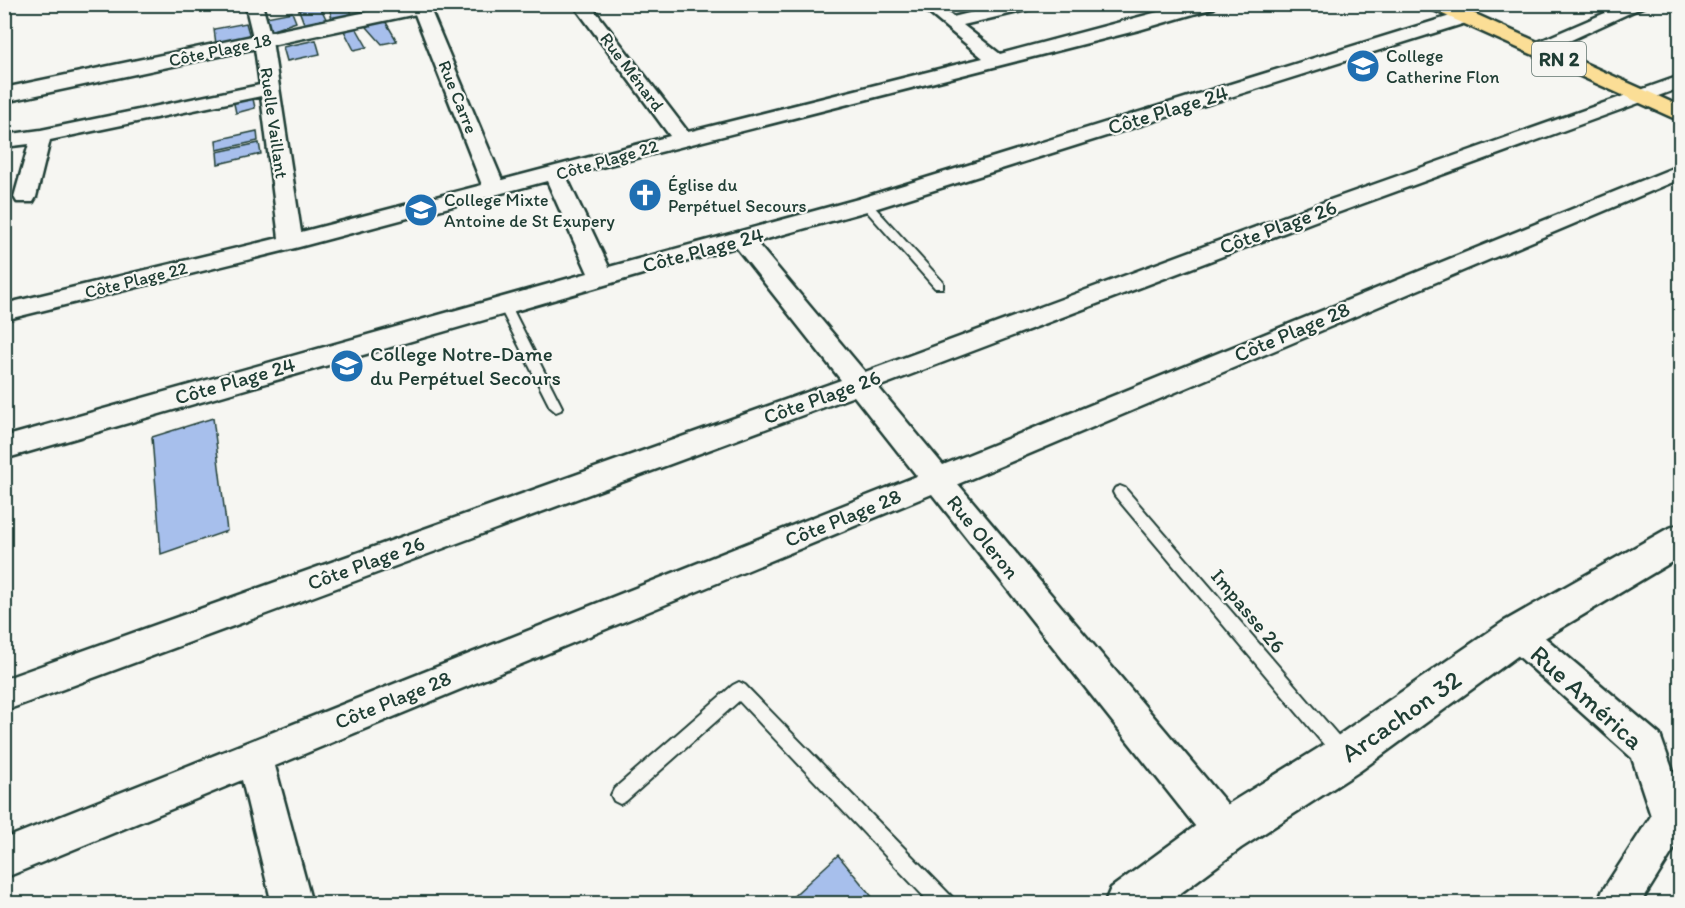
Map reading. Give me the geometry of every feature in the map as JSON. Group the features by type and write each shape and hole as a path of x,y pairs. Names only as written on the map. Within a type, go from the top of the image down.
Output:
{"main road":[{"name":"RN 2","path":"1436,4 1680,114"}],"street":[{"name":"Ruelle Vaillant","path":"253,4 262,41 291,242"},
{"name":"Rue Ménard","path":"581,4 683,139"},
{"path":"926,4 997,60"},
{"path":"949,23 1029,4"},
{"name":"Côte Plage 22","path":"4,312 555,175 683,139 1208,4"},
{"path":"1537,49 1641,4"},
{"name":"Côte Plage 18","path":"4,95 425,5"},
{"name":"Rue Carre","path":"425,5 495,190"},
{"name":"Côte Plage 24","path":"4,448 504,304 866,204 1466,17"},
{"name":"Côte Plage 26","path":"4,696 859,384 1639,95 1662,90 1680,82"},
{"path":"4,141 41,136 269,89"},
{"path":"25,197 41,136"},
{"name":"Côte Plage 28","path":"4,859 937,480 1680,172"},
{"path":"555,175 602,278"},
{"name":"Rue Oleron","path":"742,240 1225,832"},
{"name":"Arcachon 32","path":"1154,896 1225,832 1345,756 1517,634 1680,539"},
{"name":"Rue América","path":"1517,634 1647,747 1676,824"},
{"path":"254,756 292,903"},
{"path":"1617,903 1676,824"}],"lane":[{"path":"866,204 939,285"},
{"path":"504,304 556,407"},
{"name":"Impasse 26","path":"1119,492 1345,756"},
{"path":"620,795 739,690 945,903"}],"building":[{"path":"349,4 352,15 332,19 329,6"},
{"path":"320,6 327,21 305,26 299,10"},
{"path":"292,12 296,22 267,32 261,18"},
{"path":"384,19 397,41 382,44 367,27"},
{"path":"246,23 250,37 216,44 214,29"},
{"path":"354,24 367,47 354,50 342,27"},
{"path":"316,40 320,54 287,61 283,47"},
{"path":"252,94 255,108 236,113 233,99"},
{"path":"257,131 258,141 217,150 216,140"},
{"path":"259,143 261,154 218,164 217,152"},
{"path":"213,418 227,531 161,554 152,437"},
{"path":"838,855 878,904 785,904"}],"place":[{"name":"College Catherine Flon","path":"1363,66"},
{"name":"Église du Perpétuel Secours","path":"645,195"},
{"name":"College Mixte Antoine de St Exupery","path":"421,210"},
{"name":"College Notre-Dame du Perpétuel Secours","path":"347,366"}]}
